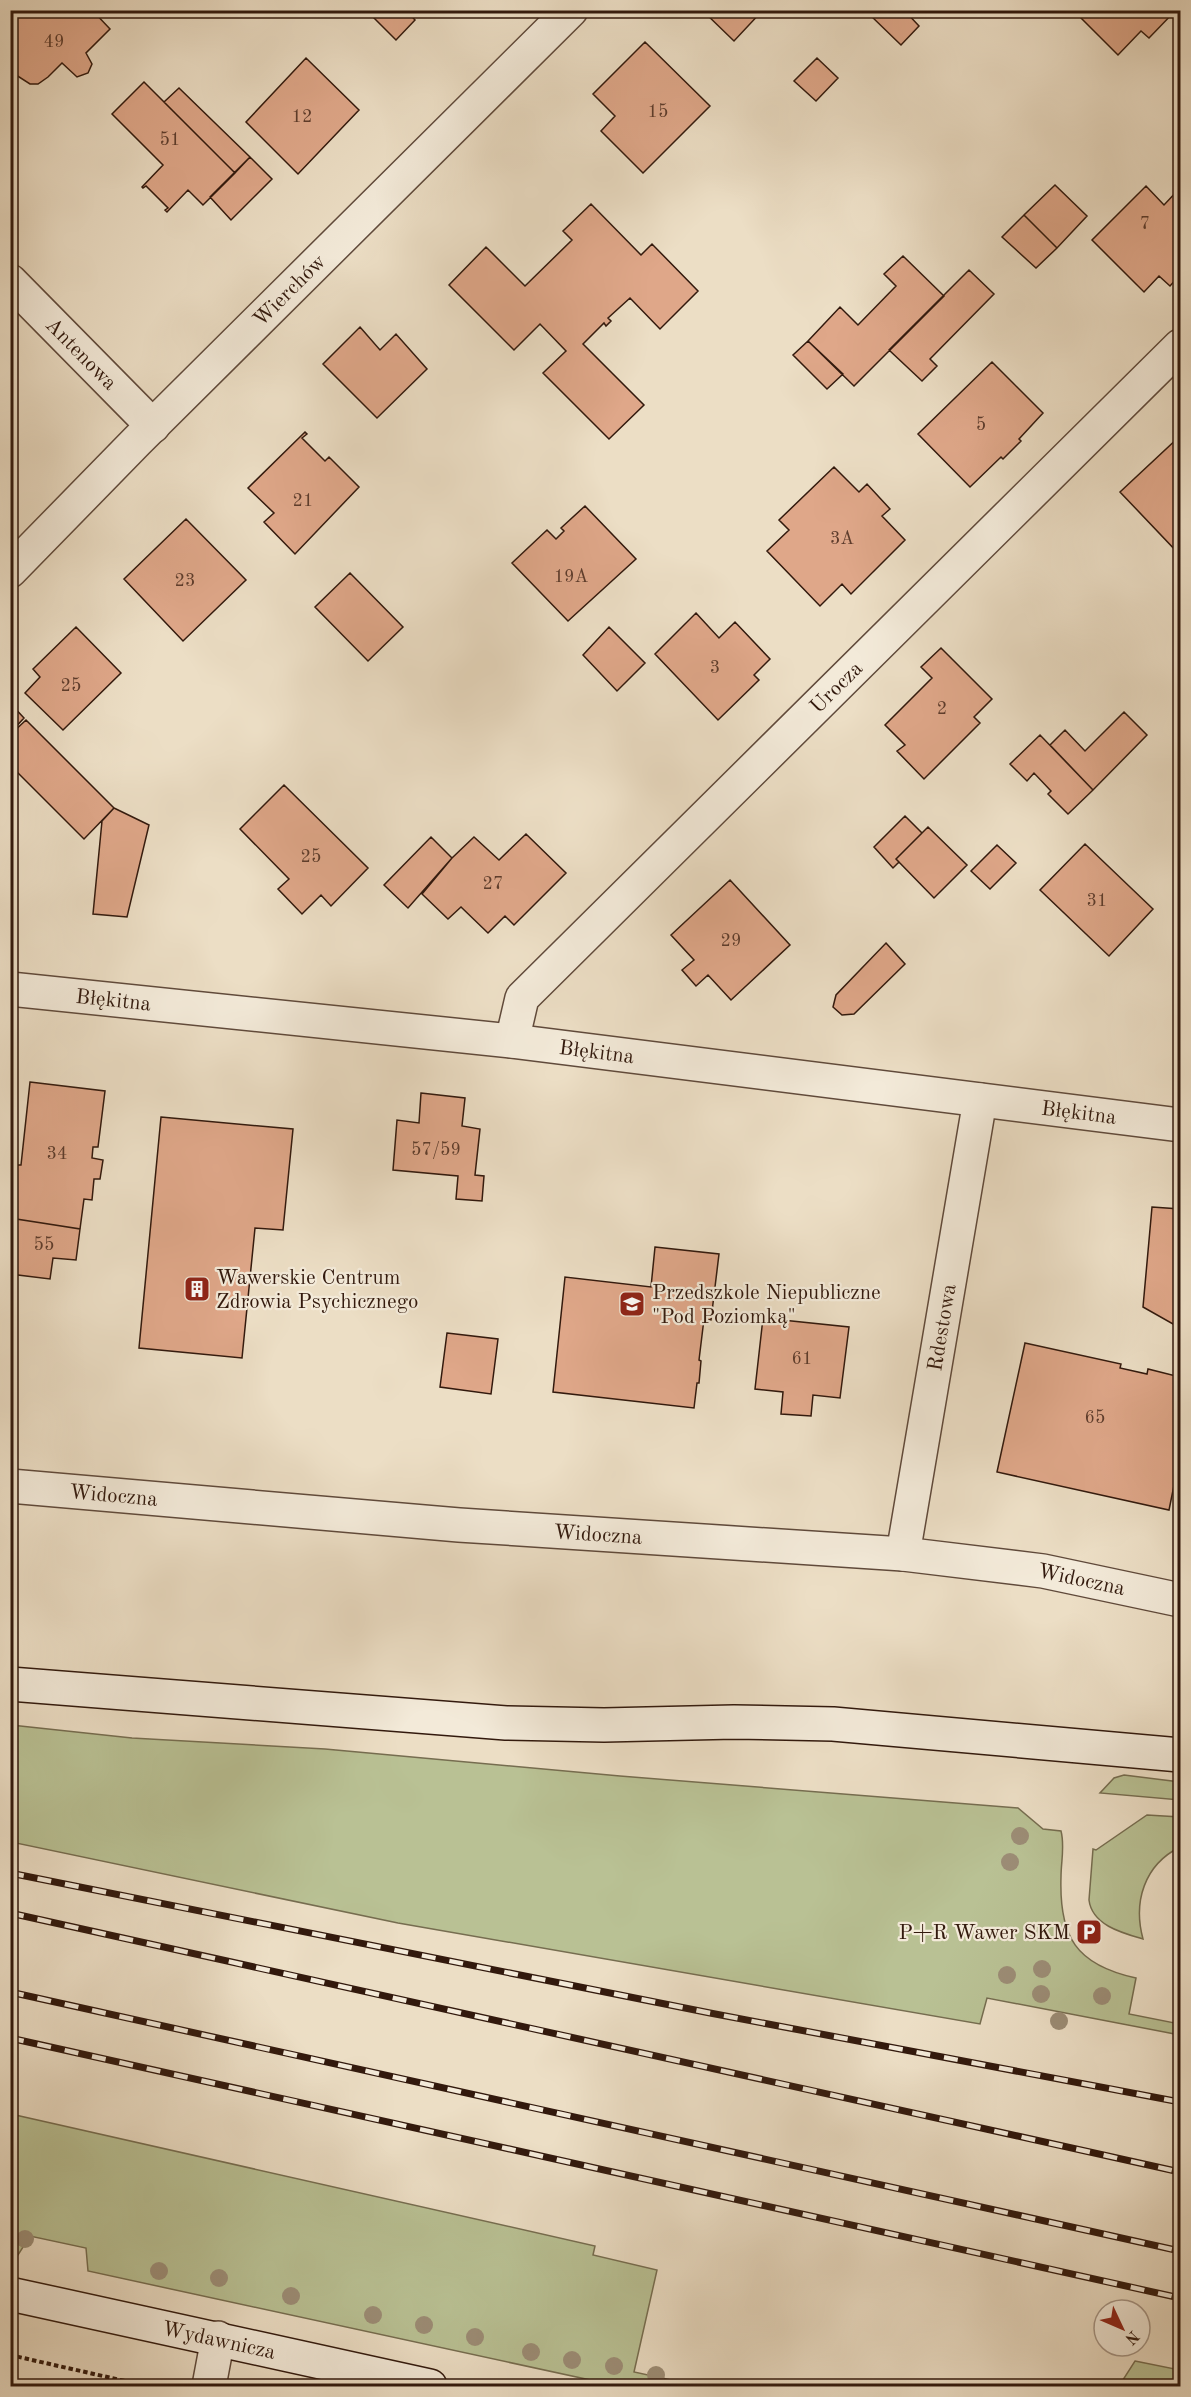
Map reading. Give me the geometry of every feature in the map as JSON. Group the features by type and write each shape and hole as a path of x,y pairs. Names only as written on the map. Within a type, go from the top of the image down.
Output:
{"street":[{"name":"Wierchów","path":"10,571 571,10"},
{"name":"Antenowa","path":"10,281 153,426"},
{"name":"Urocza","path":"512,1041 522,998 1180,346"},
{"name":"Błękitna","path":"10,989 512,1041 1180,1125"},
{"name":"Rdestowa","path":"903,1554 980,1100"},
{"name":"Widoczna","path":"10,1486 459,1525 903,1554 1043,1571 1180,1600"},
{"path":"10,1684 506,1723 832,1724 1180,1755"},
{"name":"Wydawnicza","path":"10,2294 430,2386"},
{"path":"209,2386 218,2338"}],"path":[{"path":"10,2355 147,2386"}],"green space":[{"path":"11,1725 132,1738 325,1749 620,1776 1018,1808 1043,1829 1061,1831 1063,1916 1075,1945 1085,1956 1099,1965 1136,1978 1129,2014 1180,2024 1180,2035 987,1998 980,2024 398,1923 11,1842"},
{"path":"1124,1775 1180,1782 1180,1800 1100,1793 1114,1778"},
{"path":"1147,1815 1180,1817 1180,1847 1158,1864 1144,1886 1140,1912 1143,1939 1117,1931 1102,1922 1091,1909 1089,1900 1093,1849 1096,1850"},
{"path":"11,2114 595,2246 593,2255 657,2270 634,2372 699,2386 618,2386 88,2271 86,2248 30,2236 18,2255 11,2254"},
{"path":"1135,2361 1180,2370 1180,2386 1119,2386"}],"building":[{"path":"10,10 92,10 110,29 86,53 92,64 88,73 77,77 62,63 38,84 30,84 16,75 13,59 10,60"},
{"path":"366,10 406,10 415,20 396,40"},
{"path":"702,10 763,10 734,41"},
{"path":"873,10 904,10 919,26 901,45 869,14"},
{"path":"1087,10 1176,10 1149,38 1141,31 1118,55 1080,17"},
{"path":"645,42 710,106 643,173 601,131 615,116 593,94"},
{"path":"306,58 359,110 298,174 246,122"},
{"path":"817,58 838,78 816,101 794,81"},
{"path":"144,82 235,173 203,205 188,190 167,212 165,210 168,208 146,186 142,187 163,165 112,114"},
{"path":"179,88 250,157 235,173 164,102"},
{"path":"250,157 272,179 231,220 210,197"},
{"path":"1055,185 1087,216 1057,248 1024,215"},
{"path":"1146,186 1164,205 1180,188 1180,275 1170,286 1159,276 1144,292 1092,240"},
{"path":"591,204 641,255 652,244 698,291 660,329 630,298 608,318 611,321 606,326 604,323 583,344 644,405 609,439 543,373 566,351 540,324 514,350 449,285 486,247 525,286 572,240 563,231"},
{"path":"1024,215 1057,248 1036,268 1002,237"},
{"path":"903,256 944,296 854,386 808,341 840,307 858,325 896,286 884,274"},
{"path":"969,270 994,294 930,359 937,366 922,381 889,350"},
{"path":"360,327 380,350 396,334 427,369 377,418 323,364"},
{"path":"808,341 843,374 827,389 793,355"},
{"path":"992,362 1043,413 1019,439 1021,441 970,487 918,434"},
{"path":"305,432 307,434 302,438 325,461 329,457 359,487 295,554 264,522 274,513 248,488"},
{"path":"1180,436 1180,555 1120,492"},
{"path":"834,467 859,492 867,484 890,509 882,516 905,540 851,594 842,584 820,606 767,551 789,530 779,520"},
{"path":"585,506 636,559 568,621 512,563 547,530 556,539 564,531 561,528"},
{"path":"186,519 246,580 183,641 124,579"},
{"path":"350,573 403,627 368,661 315,607"},
{"path":"696,613 719,638 735,622 770,659 754,675 759,680 718,720 655,654"},
{"path":"76,627 121,673 63,730 25,693 40,677 33,669"},
{"path":"609,627 645,663 617,691 583,655"},
{"path":"941,648 992,699 974,717 980,723 924,779 897,751 905,745 885,725 932,678 921,667"},
{"path":"10,703 24,718 10,733"},
{"path":"1124,712 1147,735 1093,790 1050,745 1065,730 1085,751"},
{"path":"26,720 114,808 84,839 10,765 10,735"},
{"path":"1040,735 1093,790 1068,814 1048,794 1051,791 1034,773 1027,781 1010,764"},
{"path":"284,785 368,868 331,906 321,895 302,914 278,889 289,879 240,829"},
{"path":"114,808 149,825 127,917 93,914 102,821"},
{"path":"905,816 922,833 896,859 899,862 893,868 874,847"},
{"path":"928,827 967,865 934,898 896,859"},
{"path":"526,834 566,873 514,925 505,916 488,933 461,907 448,919 422,894 452,858 474,837 499,860"},
{"path":"431,837 452,858 408,908 384,885"},
{"path":"1085,844 1153,909 1109,956 1040,890"},
{"path":"997,845 1016,863 990,889 971,871"},
{"path":"730,880 790,945 731,1000 708,975 696,986 682,970 694,960 671,935"},
{"path":"886,943 905,964 854,1014 842,1015 833,1007 836,995"},
{"path":"30,1082 105,1091 98,1147 93,1147 92,1158 103,1160 100,1179 94,1179 92,1200 84,1199 80,1229 10,1218 10,1178 15,1179 17,1165 21,1165"},
{"path":"421,1093 465,1098 462,1126 480,1129 475,1175 484,1176 482,1201 456,1199 458,1176 393,1170 397,1120 419,1123"},
{"name":"Wawerskie Centrum Zdrowia Psychicznego","path":"161,1117 293,1129 283,1230 255,1228 242,1358 139,1348"},
{"path":"1152,1207 1180,1209 1180,1328 1143,1307"},
{"path":"10,1218 80,1229 76,1260 53,1258 50,1279 10,1274"},
{"path":"655,1247 719,1254 711,1320 704,1319 699,1383 697,1383 694,1408 553,1392 565,1277 651,1287"},
{"path":"763,1318 849,1327 840,1398 813,1395 811,1416 781,1414 783,1392 755,1389"},
{"path":"447,1333 498,1339 491,1394 440,1387"},
{"path":"1025,1343 1121,1364 1120,1368 1147,1374 1148,1369 1180,1377 1180,1456 1169,1510 997,1472"}],"railway":[{"path":"10,1873 710,2013 1180,2102"},
{"path":"10,1913 1180,2172"},
{"path":"10,1992 1180,2251"},
{"path":"10,2038 1180,2298"}],"place":[{"name":"Wawerskie Centrum Zdrowia Psychicznego","path":"197,1289"},
{"name":"Przedszkole Niepubliczne \"Pod Poziomką\"","path":"632,1304"},
{"name":"P+R Wawer SKM","path":"1089,1932"}]}
